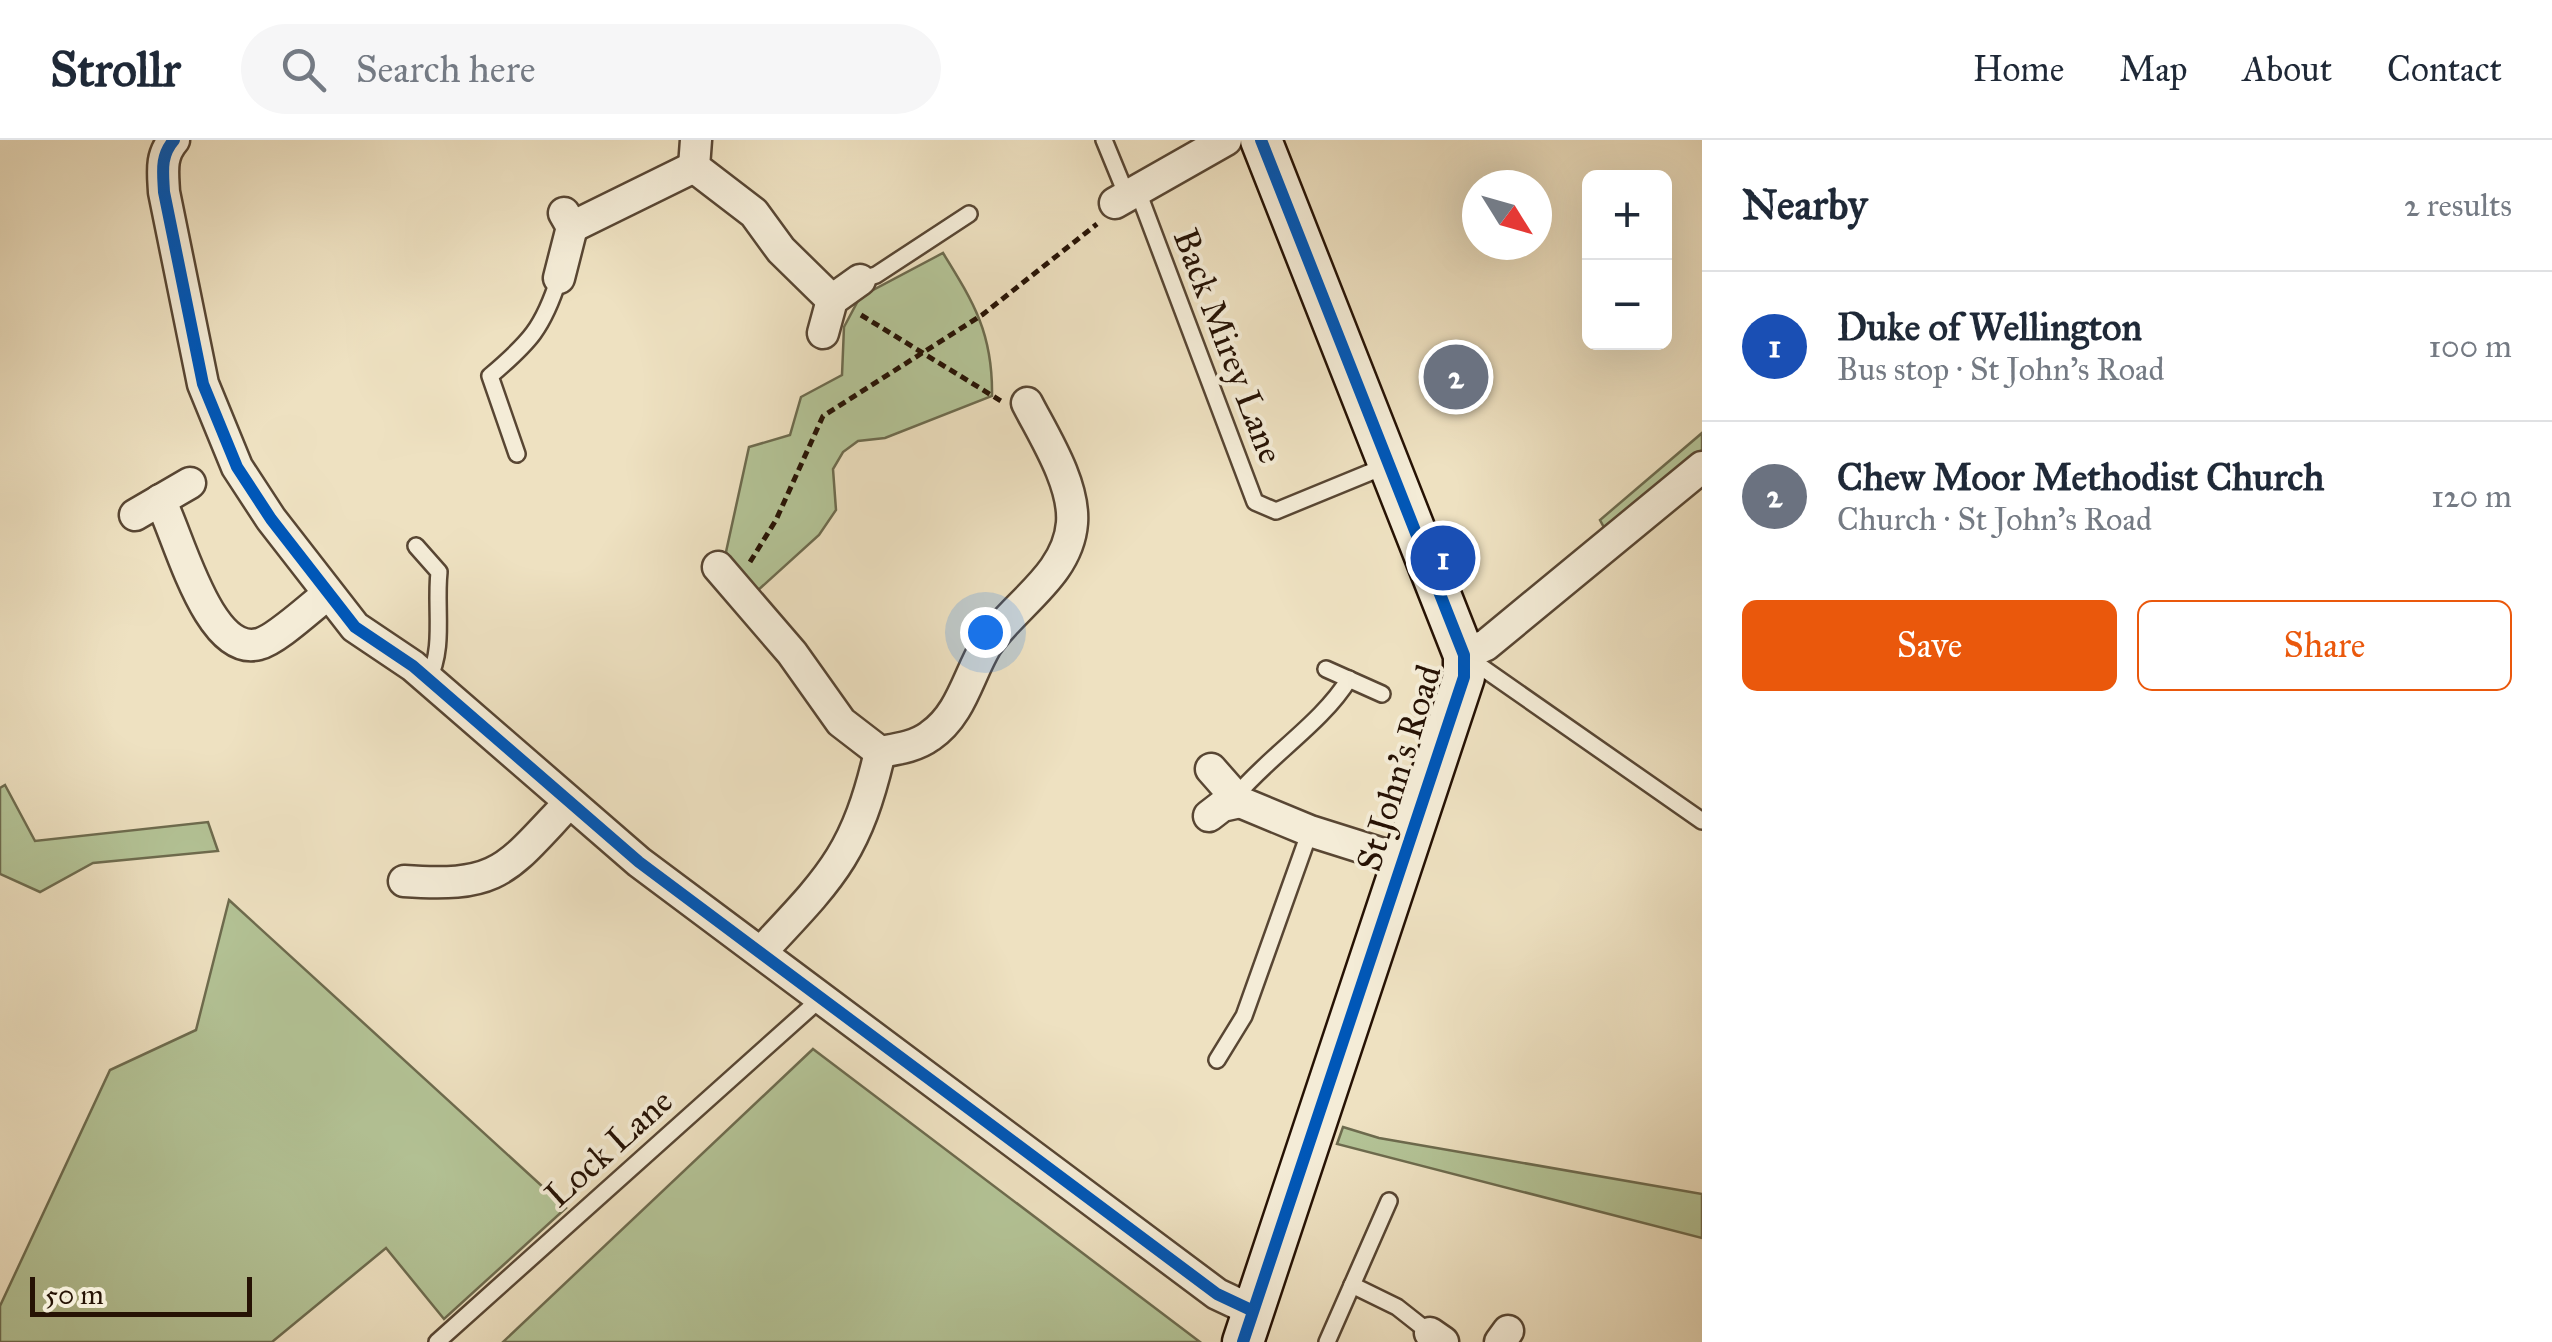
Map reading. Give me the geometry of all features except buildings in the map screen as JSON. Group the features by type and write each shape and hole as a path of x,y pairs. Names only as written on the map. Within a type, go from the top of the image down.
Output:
{"street":[{"path":"1126,196 1258,142"},
{"name":"St John's Road","path":"1247,1326 1464,677 1464,655 1258,142"},
{"path":"162,143 164,192 211,406 237,467 355,627 428,680 639,862 1217,1294 1247,1326"},
{"path":"559,278 568,219 695,153 754,213 781,250 832,300"},
{"path":"824,333 832,300 860,280"},
{"path":"724,576 792,653 841,722 880,752 910,747 946,721 986,647 1054,570 1068,542 1073,520 1066,487 1027,402"},
{"path":"1464,655 1486,645 1702,467"},
{"path":"190,483 148,508 219,628 242,644 260,644 328,594"},
{"path":"761,952 834,874 854,840 880,752"},
{"path":"1210,769 1238,799 1310,831 1402,860"},
{"path":"1209,816 1238,799"},
{"path":"404,881 460,896 500,872 569,802"}],"lane":[{"name":"Back Mirey Lane","path":"1104,140 1255,502 1276,511 1388,465"},
{"path":"860,280 876,275 970,214"},
{"path":"516,454 490,376 533,339 547,316 559,278"},
{"path":"416,546 439,572 435,606 438,659 428,680"},
{"path":"1464,655 1702,820"},
{"path":"1326,669 1382,694"},
{"path":"1238,799 1275,752 1336,699 1349,679"},
{"path":"1217,1060 1244,1016 1310,831"},
{"name":"Lock Lane","path":"437,1342 820,998"},
{"path":"1327,1342 1389,1201"},
{"path":"1352,1285 1397,1306 1437,1337"}],"path":[{"path":"724,576 755,558 823,416 996,304 1094,227 1126,196"},
{"path":"832,300 1013,408 1027,402"}],"green space":[{"path":"943,253 980,320 989,355 992,396 885,438 858,441 843,452 833,469 836,510 819,535 756,592 726,552 749,447 790,435 801,397 842,375 844,327 860,297"},
{"path":"1702,433 1702,450 1607,533 1600,520"},
{"path":"5,785 35,841 208,822 218,851 93,863 40,892 0,874 0,788"},
{"path":"229,900 566,1208 444,1319 386,1248 272,1342 0,1342 0,1306 110,1070 196,1030"},
{"path":"813,1049 1200,1342 503,1342"},
{"path":"1343,1127 1379,1138 1702,1194 1702,1238 1337,1144"}],"cycle path":[{"path":"174,140 164,158 164,192 203,384 237,467 271,519 355,627 413,666 639,862 1217,1294 1251,1310"},
{"path":"1243,1342 1464,677 1464,655 1261,140"}],"place":[{"name":"Chew Moor Methodist Church","path":"1456,377"},
{"name":"Duke of Wellington","path":"1443,558"}]}
